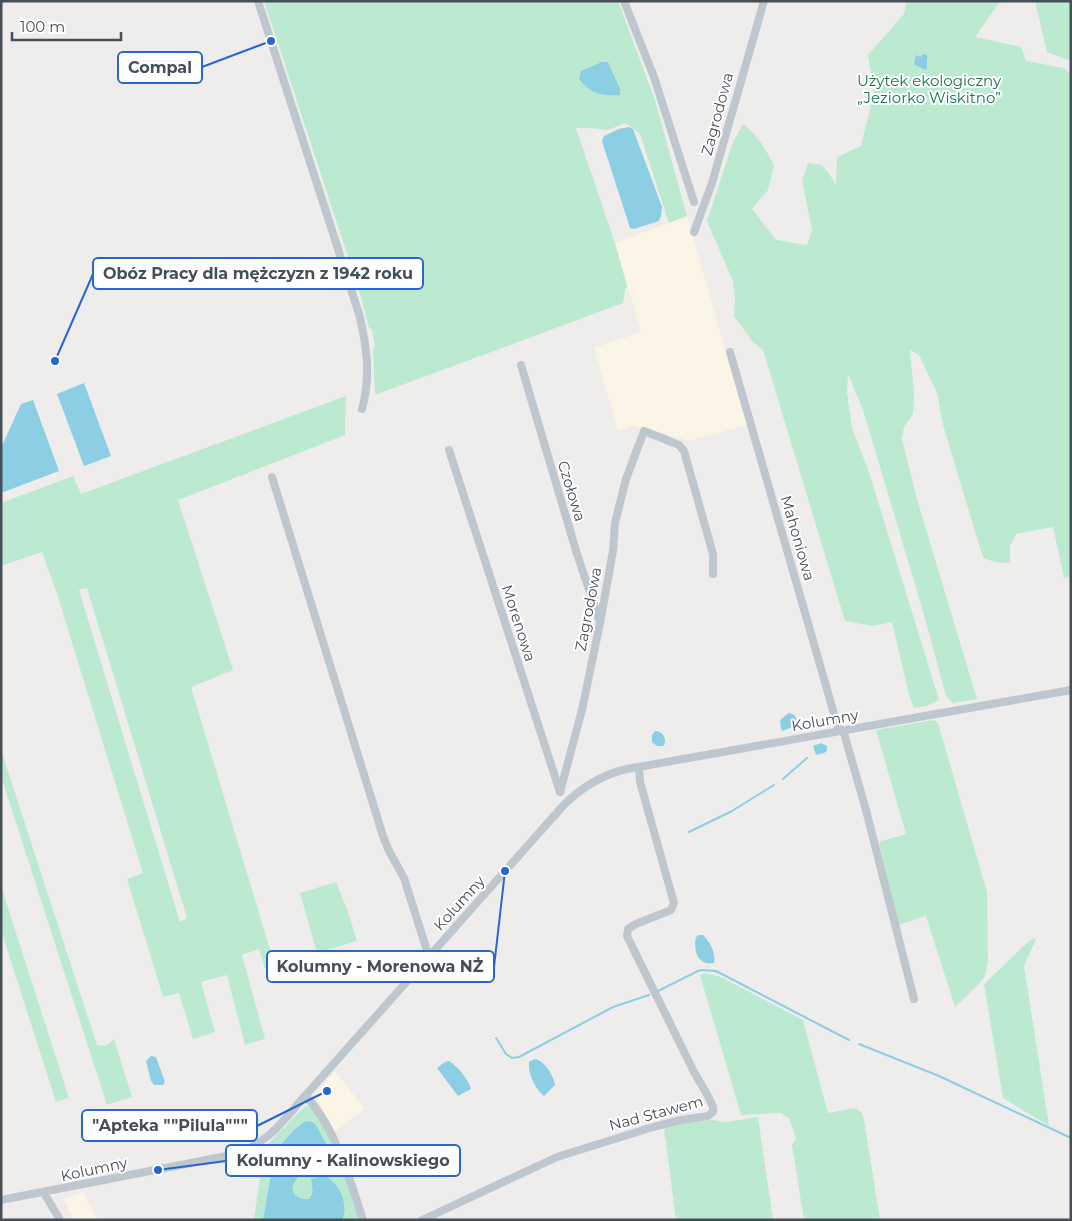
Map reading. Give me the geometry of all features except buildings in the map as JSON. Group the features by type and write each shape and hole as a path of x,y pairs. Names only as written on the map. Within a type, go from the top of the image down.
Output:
{"street":[{"path":"258,1 359,314 365,343 368,374 362,409"},
{"path":"624,1 654,77 694,202"},
{"name":"Zagrodowa","path":"694,232 712,183 764,1"},
{"name":"Mahoniowa","path":"730,352 868,819 914,999"},
{"name":"Czołowa","path":"521,365 577,554 600,624"},
{"name":"Zagrodowa","path":"560,792 582,710 600,624 613,551 615,523 626,480 644,431 679,445 684,451 713,554 713,574"},
{"name":"Morenowa","path":"449,450 560,792 567,802"},
{"path":"272,477 383,836 404,878 429,956"},
{"name":"Kolumny","path":"1,1200 44,1193 243,1151 262,1141 305,1096 567,802 583,788 599,778 639,767 1071,690"},
{"name":"Nad Stawem","path":"422,1220 557,1157 673,1122 708,1116 713,1112 708,1096 694,1072 627,933 628,929 636,924 671,910 674,903 640,782 639,767"},
{"path":"305,1096 313,1104 323,1120 343,1160 363,1220"},
{"path":"44,1193 60,1220"}],"shaded area":[{"path":"687,216 747,425 689,441 632,426 618,431 594,348 641,332 615,243"},
{"path":"335,1071 365,1109 333,1132 315,1095"},
{"path":"84,1192 97,1220 73,1220 64,1199"}],"green space":[{"path":"264,1 618,1 655,100 687,216 669,223 640,134 626,123 608,130 576,128 615,243 627,286 623,303 375,395 373,350 375,347 372,330 369,328 359,290"},
{"name":"Użytek ekologiczny „Jeziorko Wiskitno”","path":"907,1 1002,1 975,37 1021,47 1026,61 1064,68 1071,75 1071,576 1064,578 1053,527 1016,534 1010,546 1010,563 995,562 983,558 943,425 937,393 919,355 910,350 914,394 913,414 904,427 902,439 917,499 977,699 953,703 946,696 863,410 848,374 847,393 852,428 869,472 939,700 927,706 914,708 910,699 892,622 874,626 845,621 763,350 752,341 734,316 733,281 707,221 733,142 743,124 761,143 774,166 768,190 752,209 776,240 807,245 812,230 802,180 808,163 822,165 836,185 837,157 861,146 874,92 868,55 904,14"},
{"path":"1035,1 1071,1 1071,61 1047,52"},
{"path":"346,396 345,435 178,500 233,670 191,687 275,966 265,969 259,949 242,955 265,1039 245,1045 227,975 201,982 215,1032 193,1039 179,993 163,997 127,879 143,873 57,594 42,552 1,566 1,503 73,476 81,494","holes":["87,588 187,918 180,922 79,590"]},
{"path":"934,720 938,723 987,892 988,960 985,976 955,1007 926,916 898,925 879,842 906,834 876,730"},
{"path":"1,750 97,1045 106,1046 114,1039 132,1097 107,1105 1,776"},
{"path":"336,882 357,941 317,953 300,893"},
{"path":"1,886 69,1098 56,1102 1,930"},
{"path":"1037,937 1024,966 1049,1126 1003,1098 984,984 1030,940"},
{"path":"705,973 721,977 803,1020 828,1113 854,1108 861,1112 864,1120 880,1220 804,1220 792,1145 796,1139 789,1118 781,1113 741,1115 700,975"},
{"path":"305,1106 312,1107 315,1110 340,1157 358,1212 358,1219 254,1220 263,1157 221,1164 261,1150 266,1153 264,1148"},
{"path":"758,1117 773,1220 676,1220 664,1129 684,1123 713,1120 726,1122"}],"water":[{"path":"926,54 927,69 925,70 914,64 916,55 921,57"},
{"path":"602,62 608,62 620,89 620,95 596,93 579,79 581,71"},
{"path":"629,127 633,129 662,207 659,221 634,229 630,228 602,141 604,136 619,129"},
{"path":"84,383 111,456 84,466 57,394"},
{"path":"33,400 59,471 1,493 1,448 21,404"},
{"path":"789,713 796,717 796,725 783,731 780,720"},
{"path":"655,731 660,732 664,736 663,746 657,746 652,742 652,735"},
{"path":"821,743 827,746 827,751 816,755 813,746"},
{"path":"703,935 710,944 714,955 714,963 700,960 695,947 696,937"},
{"path":"151,1056 156,1057 165,1082 163,1085 154,1085 151,1081 146,1061"},
{"path":"535,1059 542,1062 548,1069 555,1085 544,1096 535,1085 531,1076 529,1062"},
{"path":"449,1061 456,1066 468,1081 471,1089 458,1096 437,1068"},
{"path":"306,1121 316,1125 335,1161 336,1166 333,1169 306,1171 277,1153 289,1135"},
{"path":"278,1164 286,1166 299,1174 292,1189 295,1194 303,1199 311,1197 313,1189 311,1179 323,1176 333,1182 341,1194 345,1208 342,1220 263,1220 271,1175 273,1169"}],"waterway":[{"path":"783,779 807,758"},
{"path":"689,832 732,811 774,785"},
{"path":"658,991 698,971 716,971 849,1040"},
{"path":"496,1038 506,1054 512,1058 519,1057 613,1007 649,995"},
{"path":"859,1044 939,1076 1071,1138"}],"place":[{"name":"Compal","path":"271,41"},
{"name":"Obóz Pracy dla mężczyzn z 1942 roku","path":"55,361"},
{"name":"Kolumny - Morenowa NŻ","path":"505,871"},
{"name":"\"Apteka \"\"Pilula\"\"\"","path":"327,1091"},
{"name":"Kolumny - Kalinowskiego","path":"158,1170"}]}
